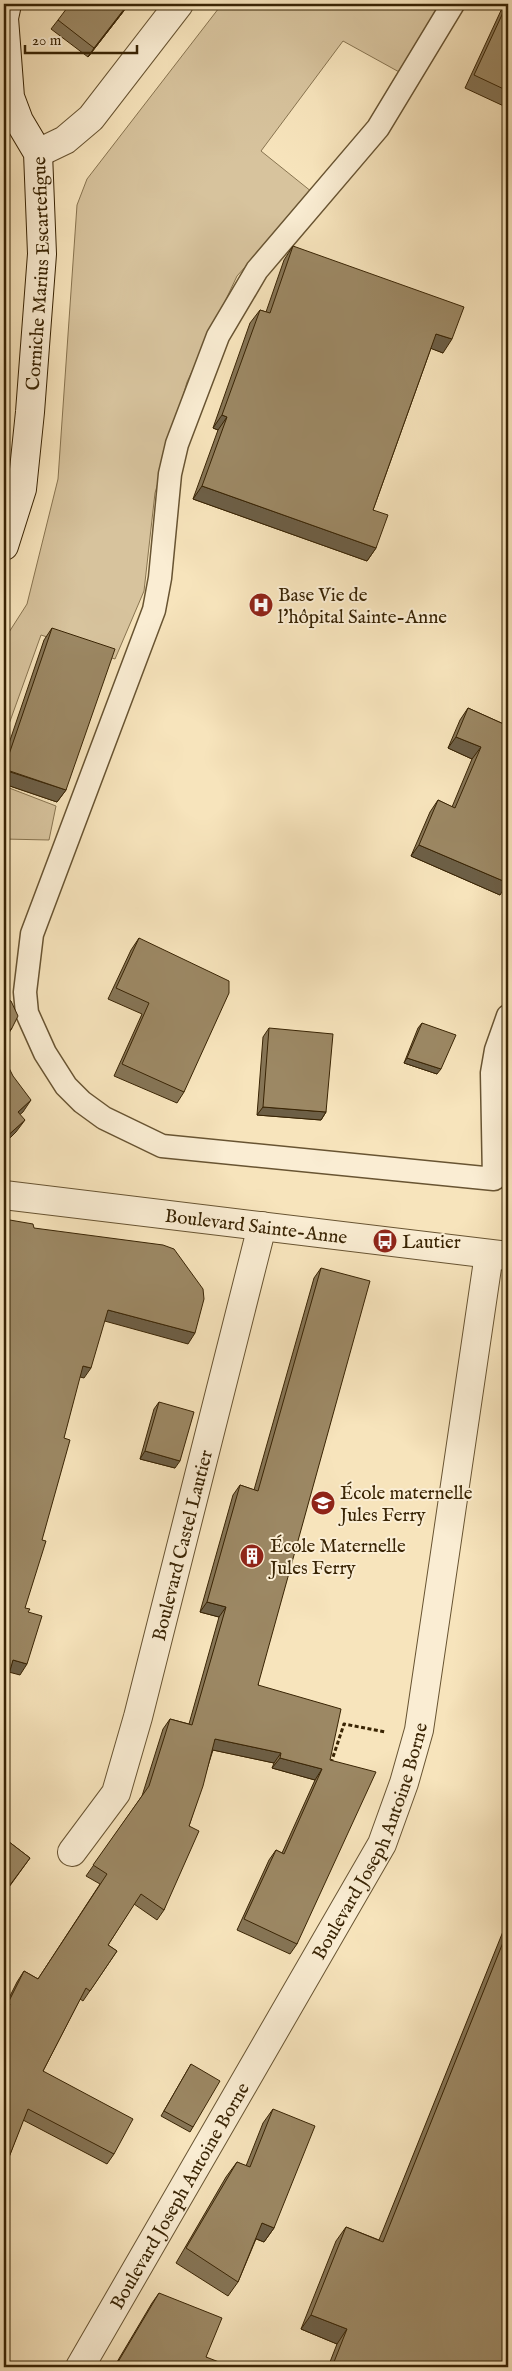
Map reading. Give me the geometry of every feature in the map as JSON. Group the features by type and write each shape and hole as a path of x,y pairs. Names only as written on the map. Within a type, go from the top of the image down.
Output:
{"street":[{"name":"Corniche Marius Escartefigue","path":"4,546 22,489 42,254 38,153 19,121 10,97 4,18 7,4"},
{"path":"38,153 65,140 91,118 179,4"},
{"name":"Boulevard Sainte-Anne","path":"4,1195 498,1255"},
{"name":"Boulevard Castel Lautier","path":"72,1852 116,1792 138,1717 262,1226"},
{"name":"Boulevard Joseph Antoine Borne","path":"80,2367 382,1844 404,1783 416,1738 498,1255"}],"lane":[{"path":"453,4 378,128 257,270 218,336 177,444 166,496 160,578 154,610 32,934 25,992 27,1013 34,1031 45,1053 66,1086 82,1102 104,1118 162,1146 501,1180 492,1073 496,1050 508,1016"}],"path":[{"path":"330,1766 344,1724 416,1738"}],"shaded area":[{"path":"222,4 442,4 401,73 343,41 261,151 312,192 237,276 187,382 155,493 144,591 115,659 41,635 4,738 4,640 27,604 58,479 77,205 87,179"},
{"path":"4,786 56,806 49,840 4,839"}],"building":[{"path":"70,4 128,4 94,48 58,20"},
{"path":"508,4 508,91 474,75"},
{"path":"293,246 464,307 452,339 436,334 373,510 388,515 376,548 202,486 227,417 222,415 260,310 270,313"},
{"path":"52,628 115,649 66,790 4,769"},
{"path":"468,708 508,726 508,835 506,840 508,841 508,883 419,845 438,800 455,808 481,747 456,737"},
{"path":"139,938 229,981 229,993 184,1092 122,1064 149,1003 116,988"},
{"path":"4,998 11,1001 18,1016 12,1028 4,1037"},
{"path":"422,1023 456,1035 441,1069 407,1058"},
{"path":"269,1028 333,1034 326,1112 263,1107"},
{"path":"4,1058 13,1076 31,1100 18,1112 25,1120 4,1139"},
{"path":"4,1219 33,1224 34,1228 163,1245 174,1249 203,1289 204,1299 195,1333 108,1310 91,1368 83,1366 64,1438 70,1440 42,1540 46,1541 25,1608 30,1609 28,1612 42,1616 27,1664 13,1660 4,1692"},
{"path":"321,1268 370,1281 258,1685 341,1709 330,1760 376,1772 297,1944 244,1919 276,1850 284,1854 322,1769 280,1758 281,1753 215,1739 203,1786 189,1826 199,1831 164,1910 141,1894 108,1945 117,1951 90,1991 86,1988 43,2071 133,2119 114,2154 28,2109 4,2170 4,2016 10,2004 8,2003 24,1971 38,1979 107,1874 93,1865 149,1786 170,1719 192,1725 226,1607 207,1602 240,1485 258,1491"},
{"path":"159,1402 194,1412 180,1461 145,1451"},
{"path":"4,1838 30,1858 10,1885 4,1882"},
{"path":"508,1930 508,2367 332,2367 347,2329 311,2315 346,2227 383,2242"},
{"path":"191,2064 220,2081 193,2127 164,2111"},
{"path":"273,2109 315,2126 274,2228 262,2223 238,2282 186,2248 237,2162 250,2167"},
{"path":"159,2293 222,2318 206,2357 219,2362 217,2367 115,2367"}],"place":[{"name":"Base Vie de l'hôpital Sainte-Anne","path":"261,605"},
{"name":"Lautier","path":"385,1241"},
{"name":"École maternelle Jules Ferry","path":"323,1503"},
{"name":"École Maternelle Jules Ferry","path":"252,1556"}]}
